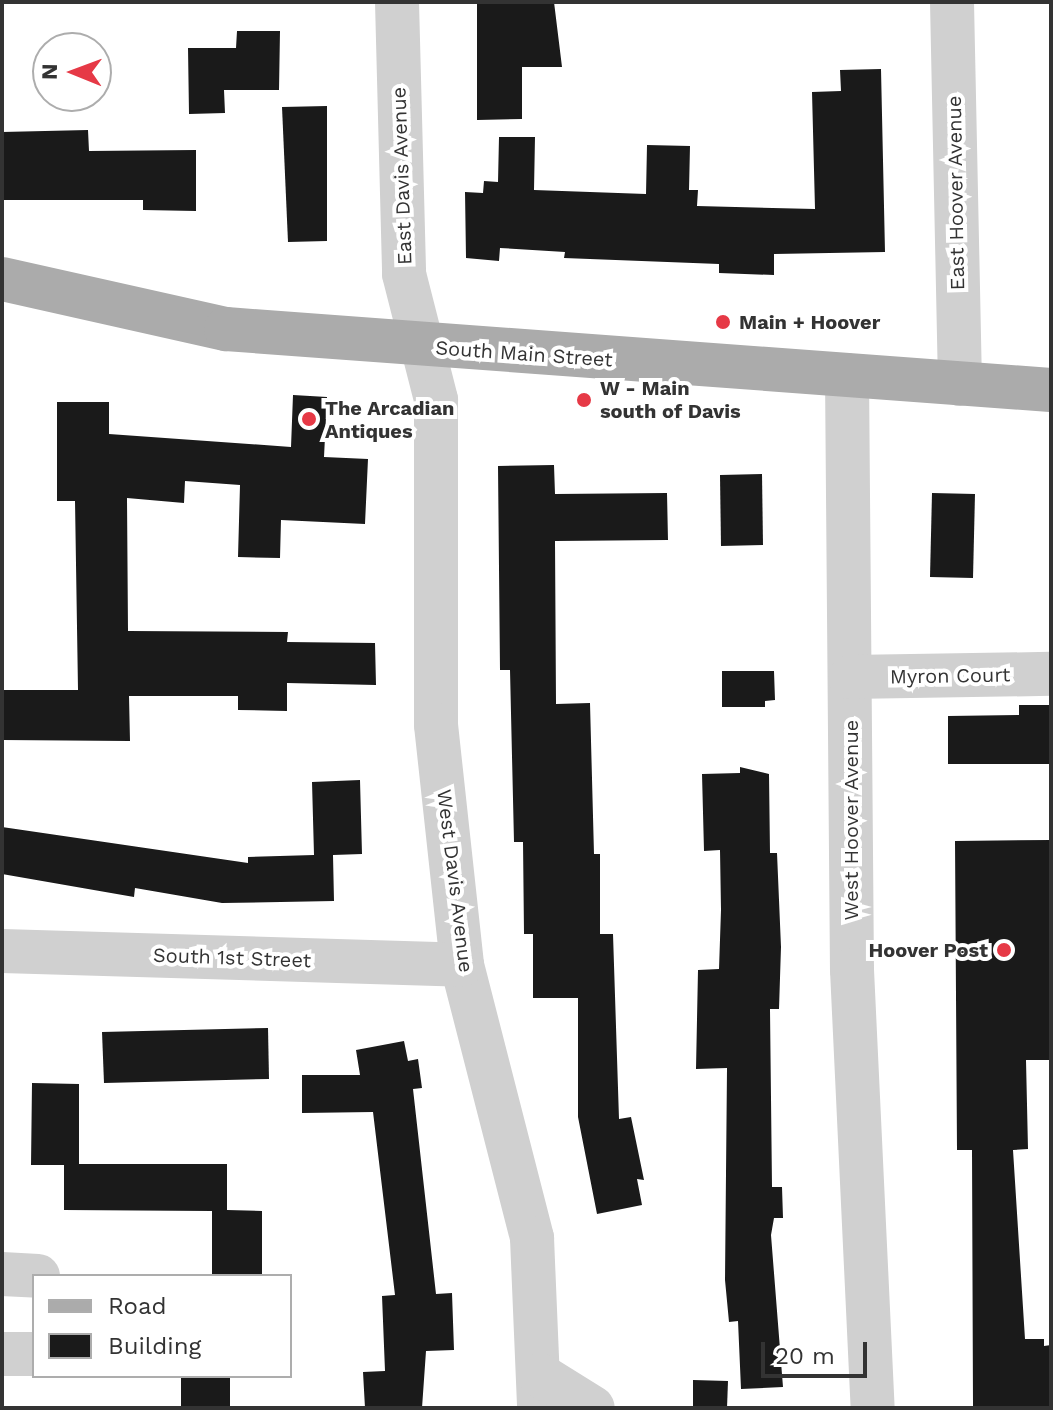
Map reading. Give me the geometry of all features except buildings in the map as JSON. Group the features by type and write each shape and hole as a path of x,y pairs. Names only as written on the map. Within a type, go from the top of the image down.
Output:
{"main road":[{"name":"South Main Street","path":"2,279 226,329 422,348 1051,390"}],"street":[{"name":"East Davis Avenue","path":"397,2 404,274 422,348"},
{"name":"East Hoover Avenue","path":"952,2 960,384"},
{"name":"West Davis Avenue","path":"422,348 436,400 436,725 462,965 532,1238 540,1391"},
{"name":"West Hoover Avenue","path":"847,375 852,970 873,1408"},
{"name":"Myron Court","path":"850,677 1051,674"},
{"name":"South 1st Street","path":"2,951 462,965"},
{"path":"2,1274 32,1276"},
{"path":"2,1354 32,1354"},
{"path":"540,1391 593,1408"}],"place":[{"name":"Main + Hoover","path":"723,322"},
{"name":"W - Main south of Davis","path":"584,400"},
{"name":"The Arcadian Antiques","path":"309,419"},
{"name":"Hoover Post","path":"1004,950"}]}
